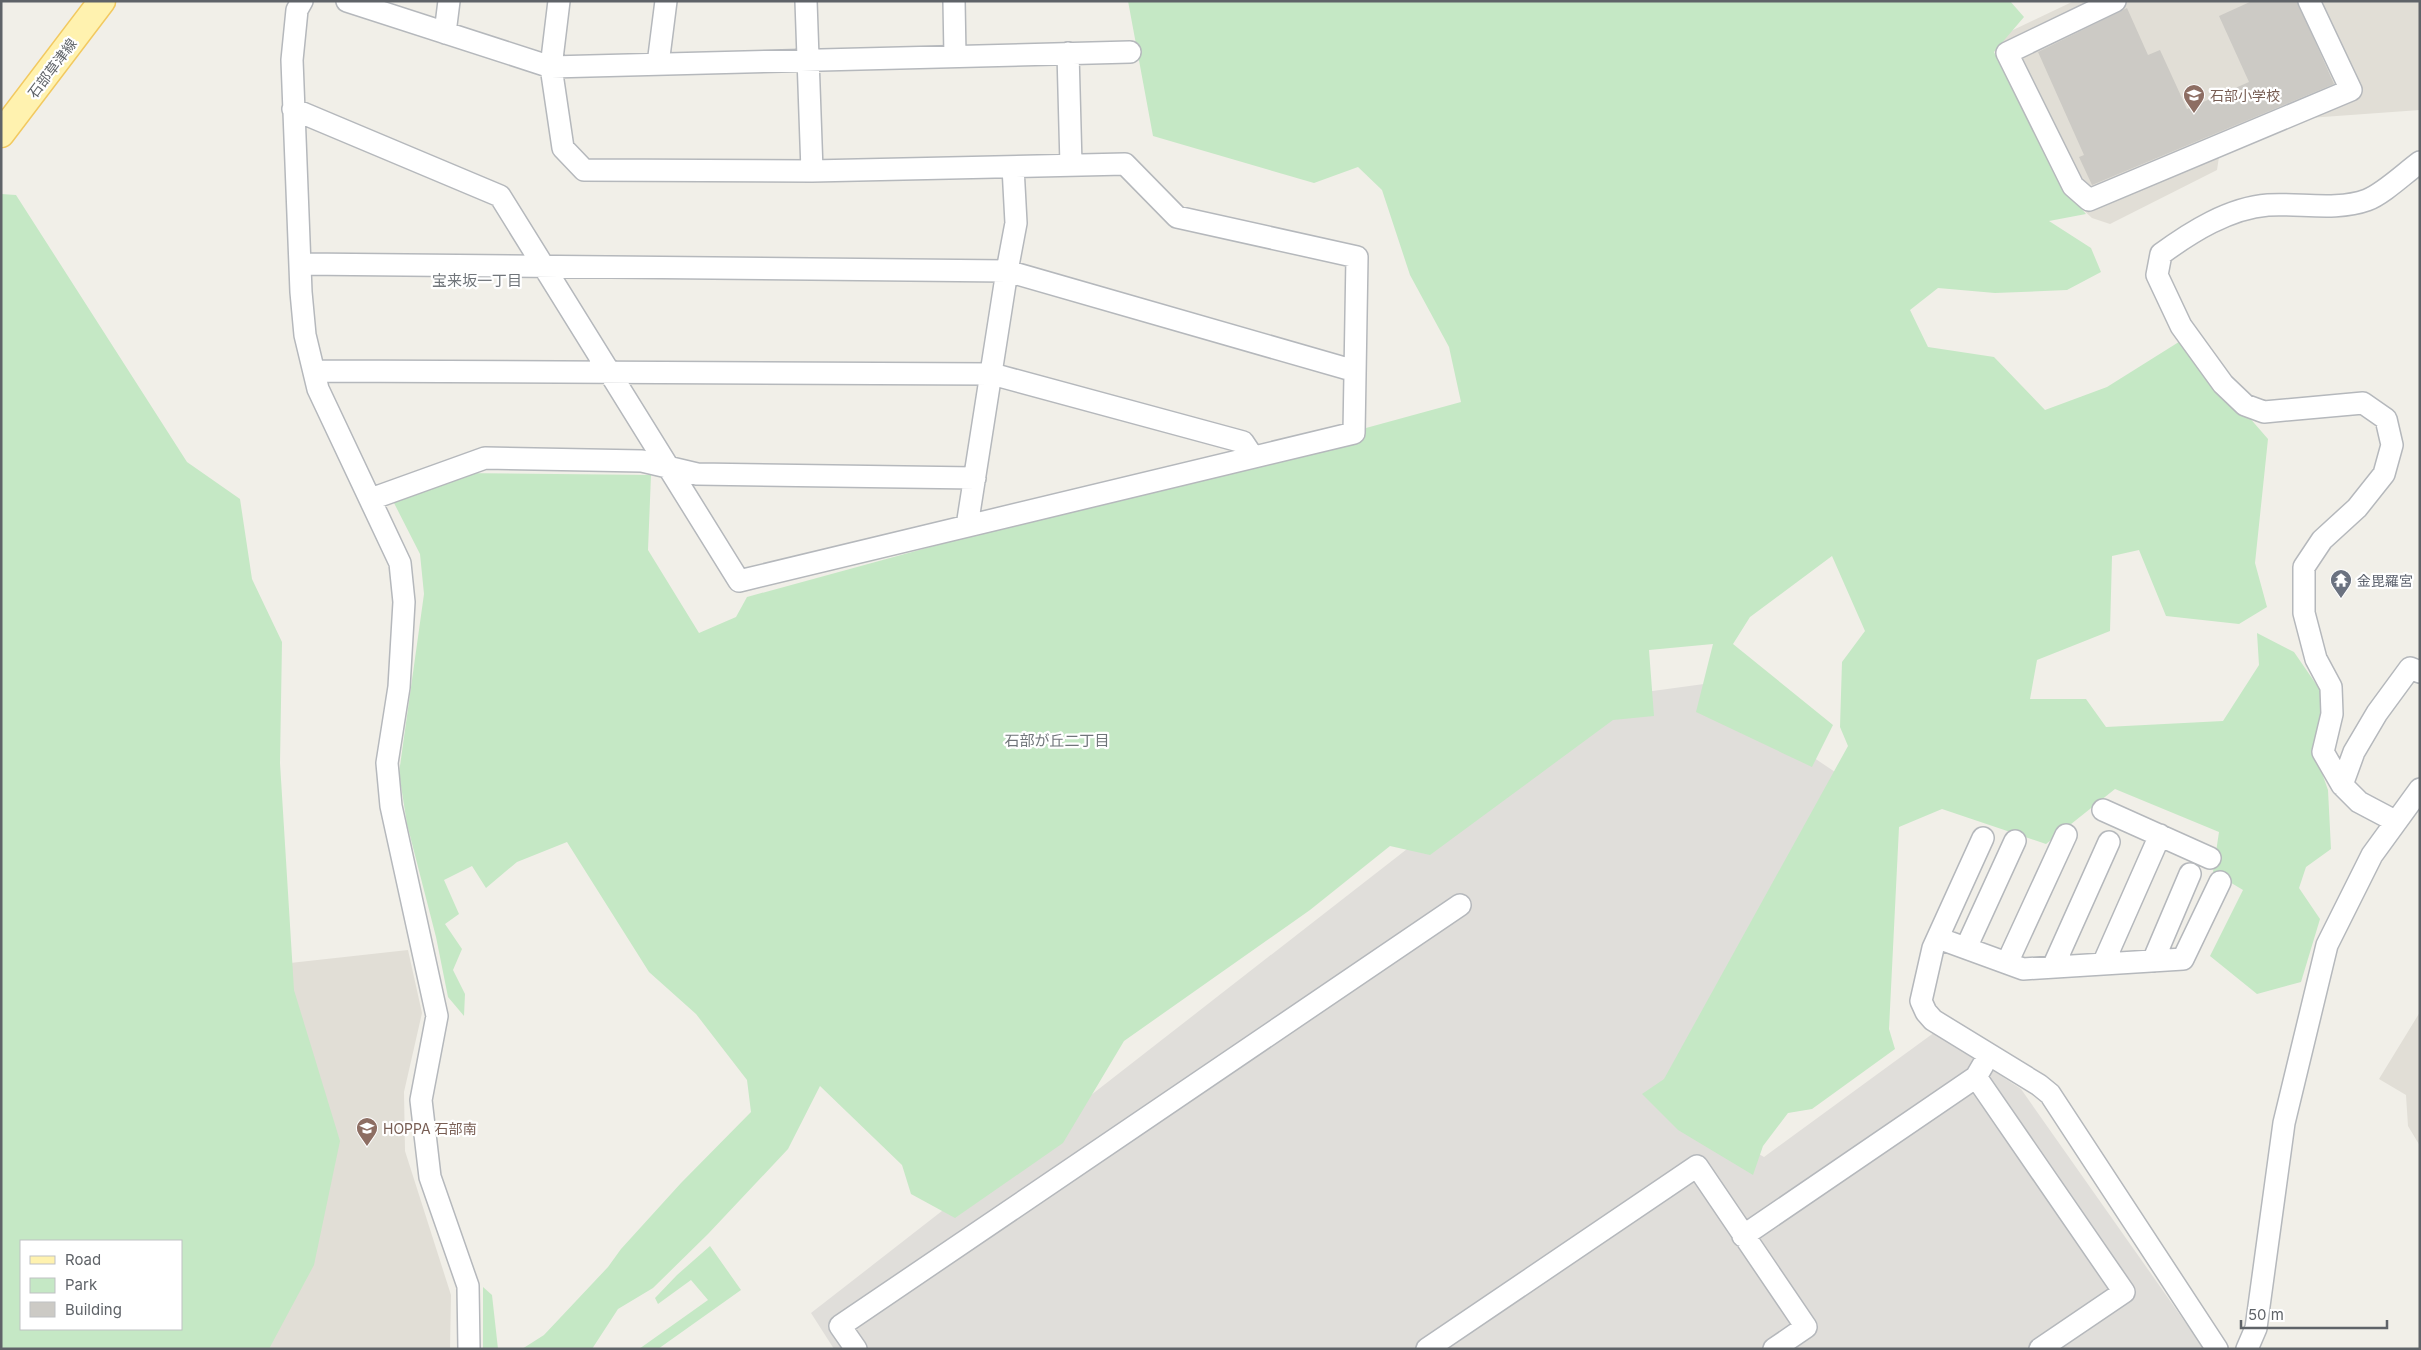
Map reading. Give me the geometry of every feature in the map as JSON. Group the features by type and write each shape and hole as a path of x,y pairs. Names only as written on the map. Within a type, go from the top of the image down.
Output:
{"main road":[{"name":"石部草津線","path":"1,134 102,1"}],"street":[{"path":"302,1 297,10 292,43 305,335 318,389 400,563 404,602 398,688 386,763 391,806 437,1016 421,1100 430,1177 468,1286 469,1349"},
{"path":"347,1 550,67 1130,52"},
{"path":"445,33 449,1"},
{"path":"294,110 500,196 546,266 740,581 1354,433 1358,257 1177,217 1126,164 812,171 584,170 563,148 550,67 559,1"},
{"path":"658,64 666,1"},
{"path":"806,1 812,171"},
{"path":"954,1 955,56"},
{"path":"2115,1 2007,53 2074,186 2089,200 2351,90 2309,1"},
{"path":"1068,53 1071,165"},
{"path":"2395,821 2359,802 2342,785 2323,752 2332,714 2331,687 2316,659 2304,613 2304,567 2322,540 2357,508 2384,474 2392,445 2386,418 2363,403 2264,412 2245,405 2223,384 2181,326 2157,275 2161,254 2184,237 2236,212 2267,205 2354,204 2370,199 2420,162"},
{"path":"967,526 992,374 1006,271 1016,223 1013,166"},
{"path":"301,264 1006,271 1355,371"},
{"path":"314,371 992,374 1243,442 1253,457"},
{"path":"371,499 485,458 642,461 697,474 975,478"},
{"path":"2342,785 2354,752 2377,713 2410,668 2420,672"},
{"path":"2247,1349 2256,1328 2284,1123 2319,971 2327,945 2372,855 2420,789"},
{"path":"2103,810 2210,858"},
{"path":"2007,963 2066,835"},
{"path":"2103,964 2160,835"},
{"path":"1983,838 1933,948 1921,1000 1933,1020 2039,1084 2050,1094 2217,1349"},
{"path":"1966,948 2015,841"},
{"path":"2053,967 2109,842"},
{"path":"2153,961 2190,874"},
{"path":"1938,938 2023,969 2183,958 2220,882"},
{"path":"856,1349 840,1326 1460,905"},
{"path":"1743,1236 1976,1078 1989,1054"},
{"path":"1976,1078 2124,1292 2040,1349"},
{"path":"1427,1349 1697,1166 1806,1327 1774,1349"}],"shaded area":[{"name":"石部小学校","path":"2074,1 2420,1 2420,110 2309,118 2219,157 2217,170 2110,224 2092,218 2056,185 1990,41"},
{"path":"1704,684 1841,776 1667,1099 1764,1157 1935,1032 2021,1089 2204,1349 834,1349 811,1313 1452,814 1616,696"},
{"name":"HOPPA 石部南","path":"408,950 422,1013 404,1092 405,1151 451,1295 450,1349 259,1349 281,964"},
{"path":"2420,1012 2420,1146 2408,1126 2406,1095 2379,1079"}],"green space":[{"path":"1128,1 2010,1 2024,17 1994,52 2057,180 2086,214 2049,221 2091,248 2101,272 2067,290 1995,293 1938,288 1910,310 1928,347 1994,357 2045,410 2107,387 2182,340 2268,439 2255,563 2267,607 2239,624 2166,616 2139,550 2112,556 2110,631 2037,660 2030,699 2086,699 2106,727 2223,721 2259,665 2257,633 2294,652 2327,700 2317,759 2328,790 2331,849 2306,867 2299,888 2320,919 2301,982 2257,994 2210,956 2243,890 2213,872 2219,832 2115,789 2046,844 1942,809 1899,827 1889,1029 1895,1049 1812,1109 1788,1113 1763,1146 1753,1175 1678,1130 1642,1094 1664,1079 1848,746 1840,727 1842,662 1865,631 1832,556 1750,617 1733,644 1833,725 1812,767 1696,712 1713,644 1649,650 1654,716 1613,720 1430,855 1390,846 1310,910 1124,1041 1063,1143 955,1218 911,1194 902,1165 820,1086 788,1149 708,1234 653,1288 618,1309 592,1349 522,1349 544,1335 608,1267 621,1249 681,1183 751,1112 747,1080 696,1014 649,972 567,842 517,862 486,888 472,866 444,880 459,914 445,924 462,949 453,970 465,994 464,1016 448,997 436,937 407,824 399,773 424,594 420,554 394,503 397,496 455,473 651,475 648,550 699,633 736,617 747,597 1461,402 1449,347 1410,275 1382,190 1358,167 1314,183 1153,136"},
{"path":"1,194 16,195 187,462 240,499 252,579 282,642 280,763 294,990 340,1141 314,1265 269,1349 1,1349"},
{"path":"710,1246 741,1290 658,1349 639,1349 708,1300 691,1280 658,1304 655,1298 677,1275"},
{"path":"483,1287 492,1295 498,1349 483,1349"}],"building":[{"path":"2252,1 2297,1 2334,84 2092,185 2079,157 2084,155 2038,52 2127,8 2148,55 2160,50 2187,109 2249,82 2219,16"}],"place":[{"name":"石部小学校","path":"2194,114"},
{"name":"金毘羅宮","path":"2341,599"},
{"name":"HOPPA 石部南","path":"367,1147"}],"district":[{"name":"宝来坂一丁目","path":"477,280"},
{"name":"石部が丘二丁目","path":"1057,740"}]}
